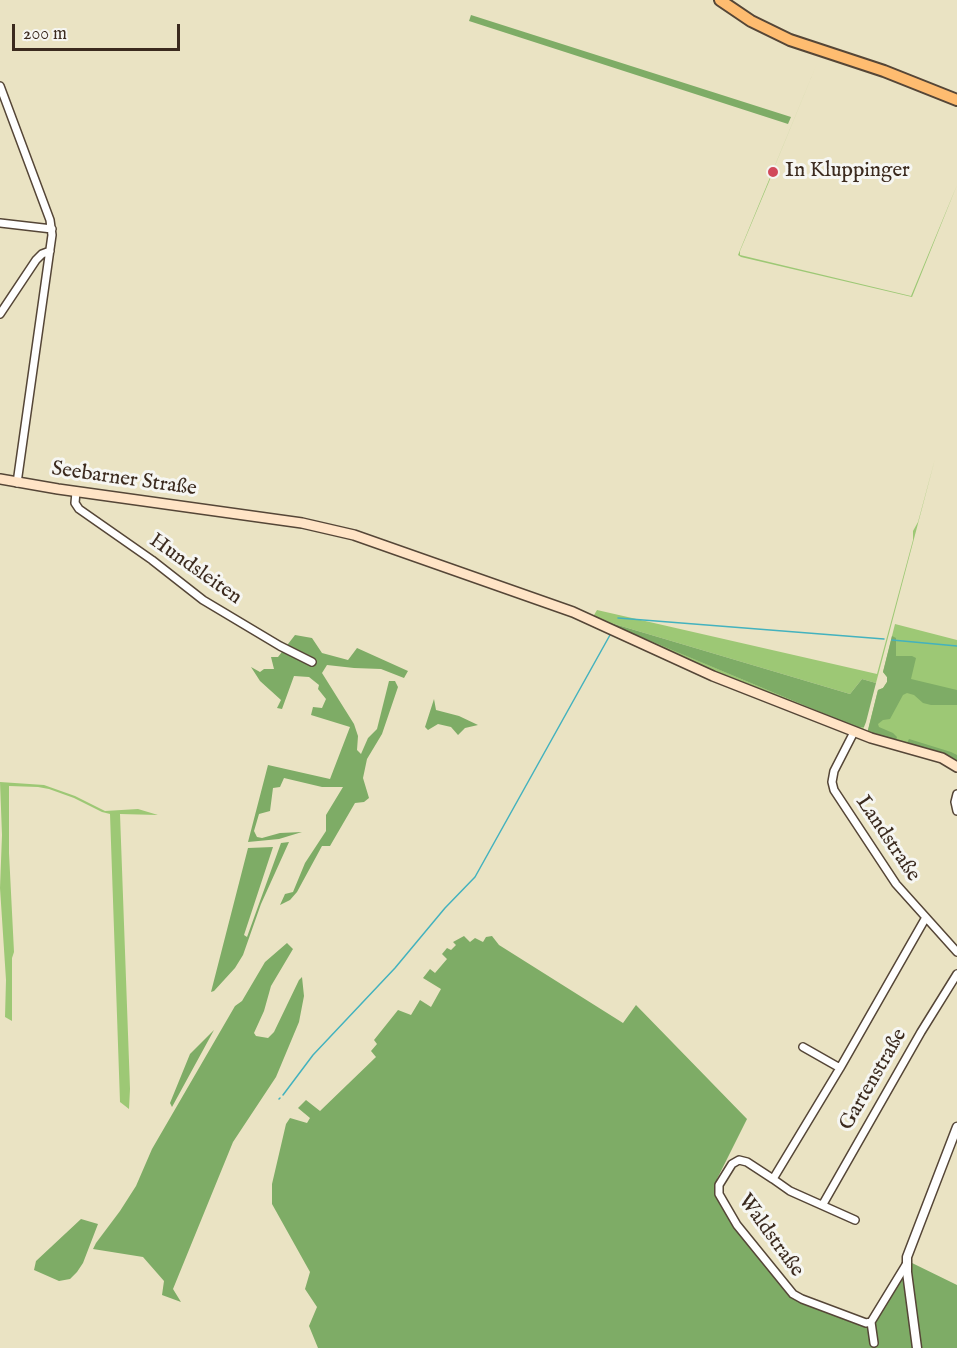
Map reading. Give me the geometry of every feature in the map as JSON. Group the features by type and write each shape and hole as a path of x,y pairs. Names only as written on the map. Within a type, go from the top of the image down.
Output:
{"main road":[{"path":"720,0 751,21 790,40 884,71 957,100"},
{"name":"Seebarner Straße","path":"0,479 76,492 314,525 354,535 573,612 713,676 854,732 942,758 957,767"}],"street":[{"path":"0,86 52,229 17,483"},
{"path":"0,223 52,229"},
{"path":"0,314 36,260 42,254 50,251"},
{"name":"Hundsleiten","path":"76,492 75,503 79,508 152,560 202,600 312,662"},
{"name":"Landstraße","path":"854,732 834,771 832,782 834,790 891,877 957,952"},
{"path":"957,794 955,802 957,812"},
{"name":"Waldstraße","path":"773,1179 926,919"},
{"name":"Gartenstraße","path":"823,1204 921,1032 957,974"},
{"path":"804,1047 840,1068"},
{"path":"917,1348 907,1267 912,1241 957,1127"},
{"name":"Waldstraße","path":"855,1220 790,1191 747,1162 740,1160 732,1164 719,1185 720,1194 737,1225 793,1294 866,1323 871,1322"},
{"path":"874,1342 871,1322 907,1267"}],"green space":[{"path":"471,15 791,117 788,124 469,21"},
{"path":"818,61 774,168 775,173 771,177 740,255 911,296 957,185 912,297 738,255"},
{"path":"935,459 876,683 862,679 850,694 611,623 858,728 864,727 863,730 705,669 597,619 594,615 597,610 877,674 913,540 913,531 918,522"},
{"path":"611,623 850,694 862,679 876,683 866,722 864,727 858,728"},
{"path":"895,624 957,640 957,763 867,734 878,690 883,688 887,682 887,677 883,672"},
{"path":"295,635 312,638 322,653 348,660 357,648 408,671 404,678 381,669 327,665 322,673 354,724 358,736 357,750 361,754 368,738 377,729 389,681 395,681 398,687 382,734 367,759 363,778 369,798 364,802 355,803 330,846 322,846 297,892 290,900 280,905 285,894 293,892 305,863 326,831 326,815 343,787 322,787 284,778 280,787 273,788 270,811 259,814 254,831 257,837 262,838 280,833 302,832 279,839 248,842 268,765 330,779 350,727 311,715 313,707 322,708 326,699 318,689 319,685 309,677 294,676 282,709 277,708 281,700 260,681 251,667 260,672 264,669 274,669 271,657 278,657"},
{"path":"892,636 896,638 896,656 916,658 911,679 957,690 957,705 931,705 923,703 914,695 907,693 903,695 890,719 878,724 879,727 893,733 897,737 896,741 867,734 878,690 883,688 887,682 887,677 883,672"},
{"path":"434,699 436,710 459,716 478,725 465,728 458,735 451,727 438,724 428,730 425,727"},
{"path":"909,739 957,755 957,763 906,745"},
{"path":"0,782 44,785 75,796 105,811 138,809 158,815 120,814 129,1109 120,1102 110,814 49,789 9,786 9,853 14,952 12,958 12,1021 5,1017 6,980 0,888 2,835"},
{"path":"289,842 261,904 243,955 235,968 211,992 248,848 273,847 244,935 247,937 281,843"},
{"path":"464,936 470,942 475,938 483,942 486,937 492,936 499,945 623,1023 636,1005 747,1119 717,1179 717,1196 794,1298 871,1327 910,1262 957,1285 957,1348 318,1348 309,1326 317,1307 305,1289 310,1272 272,1204 272,1184 286,1124 290,1118 307,1123 310,1118 298,1108 306,1100 320,1111 376,1057 371,1051 377,1044 374,1040 398,1010 411,1015 420,1000 431,1007 441,989 423,978 430,969 435,973 447,959 442,954 447,948 451,950 456,945 453,942"},
{"path":"287,943 293,949 271,986 264,1011 254,1033 256,1036 268,1038 274,1032 302,977 304,996 299,1022 276,1077 233,1142 173,1289 181,1302 162,1295 164,1281 143,1257 93,1249 136,1186 152,1149 235,1006 242,1001 265,962"},
{"path":"214,1030 172,1107 170,1103 190,1054"},
{"path":"81,1219 98,1224 83,1263 77,1272 70,1279 59,1281 34,1270 36,1261"}],"waterway":[{"path":"618,618 884,639"},
{"path":"283,1095 313,1055 395,968 445,908 475,877 610,635"},
{"path":"892,640 957,646"}],"place":[{"name":"In Kluppinger","path":"773,172"}]}
